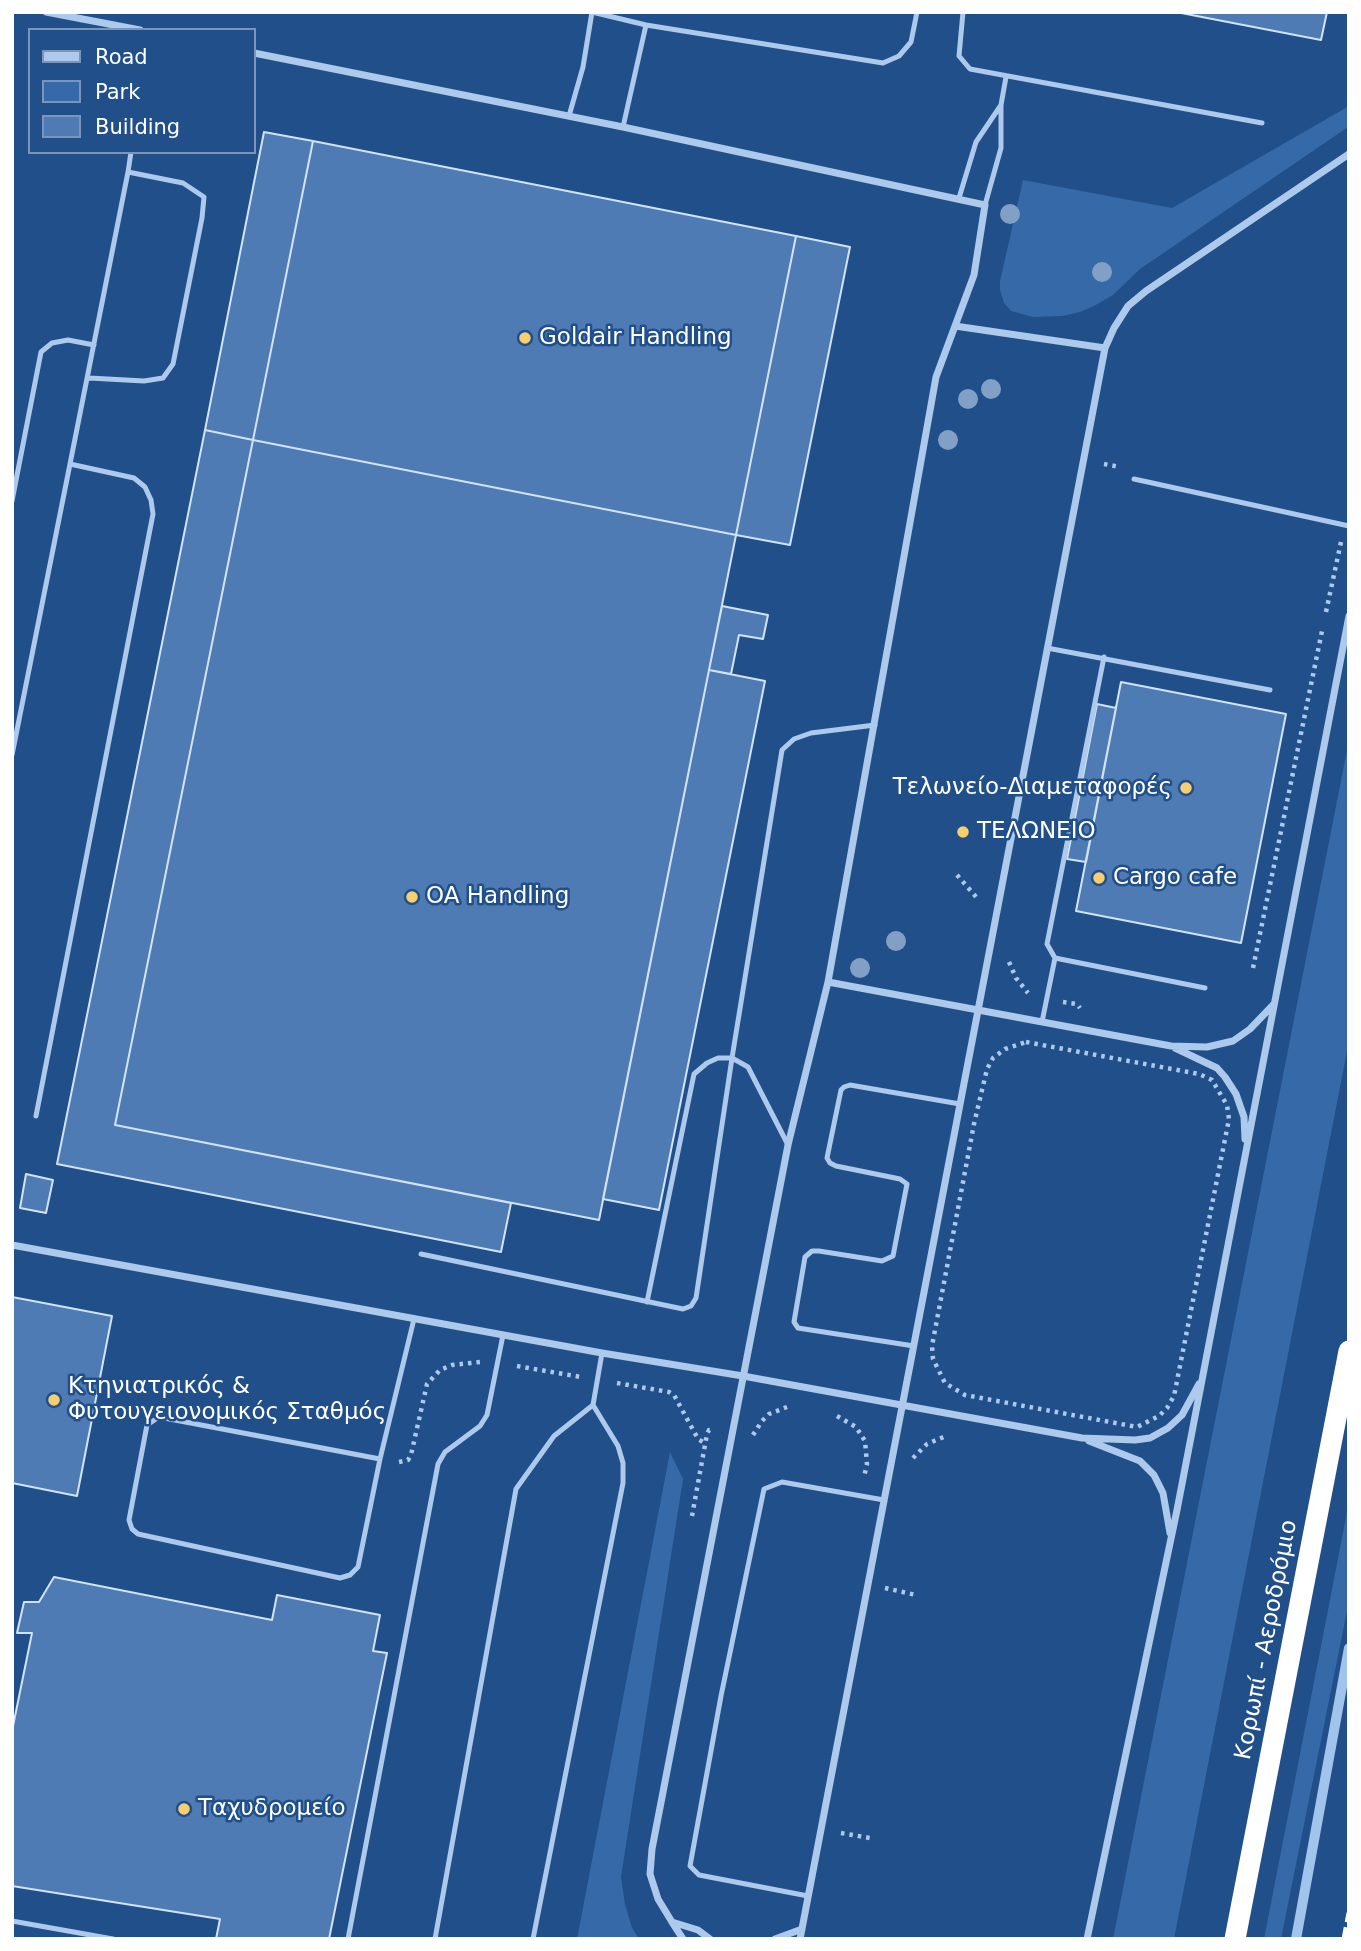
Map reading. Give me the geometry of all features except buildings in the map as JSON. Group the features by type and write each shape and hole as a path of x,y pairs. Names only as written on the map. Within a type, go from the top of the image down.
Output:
{"highway":[{"name":"Κορωπί - Αεροδρόμιο","path":"1235,1939 1349,1351"}],"street":[{"path":"46,12 92,16 133,28"},
{"path":"256,52 623,127 985,205 974,275 936,377 828,982 788,1145 652,1849 650,1874 659,1899 683,1939"},
{"path":"800,1939 1105,348 1128,306 1146,290 1349,154"},
{"path":"955,326 1105,348"},
{"path":"1087,1939 1171,1537 1349,616"},
{"path":"828,982 1171,1046 1207,1047 1233,1041 1250,1029 1274,1003"},
{"path":"1171,1046 1217,1068 1226,1077 1236,1094 1244,1117 1245,1155"},
{"path":"12,1245 1082,1438 1150,1438 1182,1415 1202,1378"},
{"path":"1082,1438 1140,1461 1154,1475 1163,1493 1171,1537"},
{"path":"672,1922 698,1930 710,1939"},
{"path":"775,1939 802,1929"}],"lane":[{"path":"569,116 583,67 592,12 646,25 883,63 899,56 911,43 916,12"},
{"path":"963,12 959,56 970,69 1262,123"},
{"path":"623,127 646,25"},
{"path":"985,205 1001,148 1001,106 1006,77"},
{"path":"959,198 976,142 1001,106"},
{"path":"12,755 89,378 131,154"},
{"path":"89,378 144,381 163,378 173,364 202,218 204,197 183,183 128,173"},
{"path":"12,501 41,352 52,342 68,340 94,345"},
{"path":"36,1116 153,514 145,487 134,478 70,464"},
{"path":"1134,479 1346,525"},
{"path":"1047,648 1270,690"},
{"path":"1042,1021 1055,958 1046,944 1104,657"},
{"path":"421,1254 683,1310 691,1306 696,1297 782,750 794,739 811,733 875,725"},
{"path":"1055,958 1205,988"},
{"path":"647,1302 694,1074 718,1058 732,1058 748,1067 788,1145"},
{"path":"914,1346 798,1328 794,1322 805,1257 812,1251 882,1261 893,1256 907,1184 900,1179 830,1163 827,1158 841,1090 850,1085 960,1104"},
{"path":"380,1459 159,1417 147,1425 129,1520 132,1529 138,1534 340,1578 350,1575 358,1567 380,1459 414,1319"},
{"path":"348,1939 438,1464 445,1452 480,1426 487,1415 503,1335"},
{"path":"435,1939 516,1489 554,1436 593,1405 602,1353"},
{"path":"533,1939 623,1483 623,1463 618,1446 593,1405"},
{"path":"808,1896 699,1875 690,1866 721,1696 764,1489 782,1482 884,1500"},
{"path":"12,1920 113,1939"}],"path":[{"path":"1104,464 1106,452"},
{"path":"1253,968 1346,525"},
{"path":"1009,961 1022,987 1031,995 1080,1006 1073,1049"},
{"path":"1160,1416 1174,1396 1229,1119 1227,1105 1220,1092"},
{"path":"380,1459 402,1463 411,1455 427,1384 440,1370 452,1365 498,1362 669,1392 674,1395 698,1439 706,1444"},
{"path":"751,1437 769,1414 788,1407 797,1407"},
{"path":"831,1414 856,1427 865,1441 867,1464 861,1495"},
{"path":"884,1588 916,1595"},
{"path":"837,1832 870,1838"}],"green space":[{"path":"1349,106 1348,127 1140,269 1113,295 1094,306 1063,316 1033,317 1011,311 1004,303 1000,281 1023,180 1172,208"},
{"path":"1349,740 1349,1041 1174,1939 1113,1939"},
{"path":"670,1452 683,1479 621,1877 625,1904 632,1928 639,1939 577,1939"},
{"path":"1349,1502 1349,1603 1281,1939 1264,1939"}],"waterway":[{"path":"1296,1939 1349,1648"}],"railway":[{"path":"1344,1939 1349,1913"}],"place":[{"name":"Goldair Handling","path":"525,338"},
{"name":"Τελωνείο-Διαμεταφορές","path":"1186,788"},
{"name":"ΤΕΛΩΝΕΙΟ","path":"963,832"},
{"name":"Cargo cafe","path":"1099,878"},
{"name":"OA Handling","path":"412,897"},
{"name":"Κτηνιατρικός & Φυτουγειονομικός Σταθμός","path":"54,1400"},
{"name":"Ταχυδρομείο","path":"184,1809"}]}
